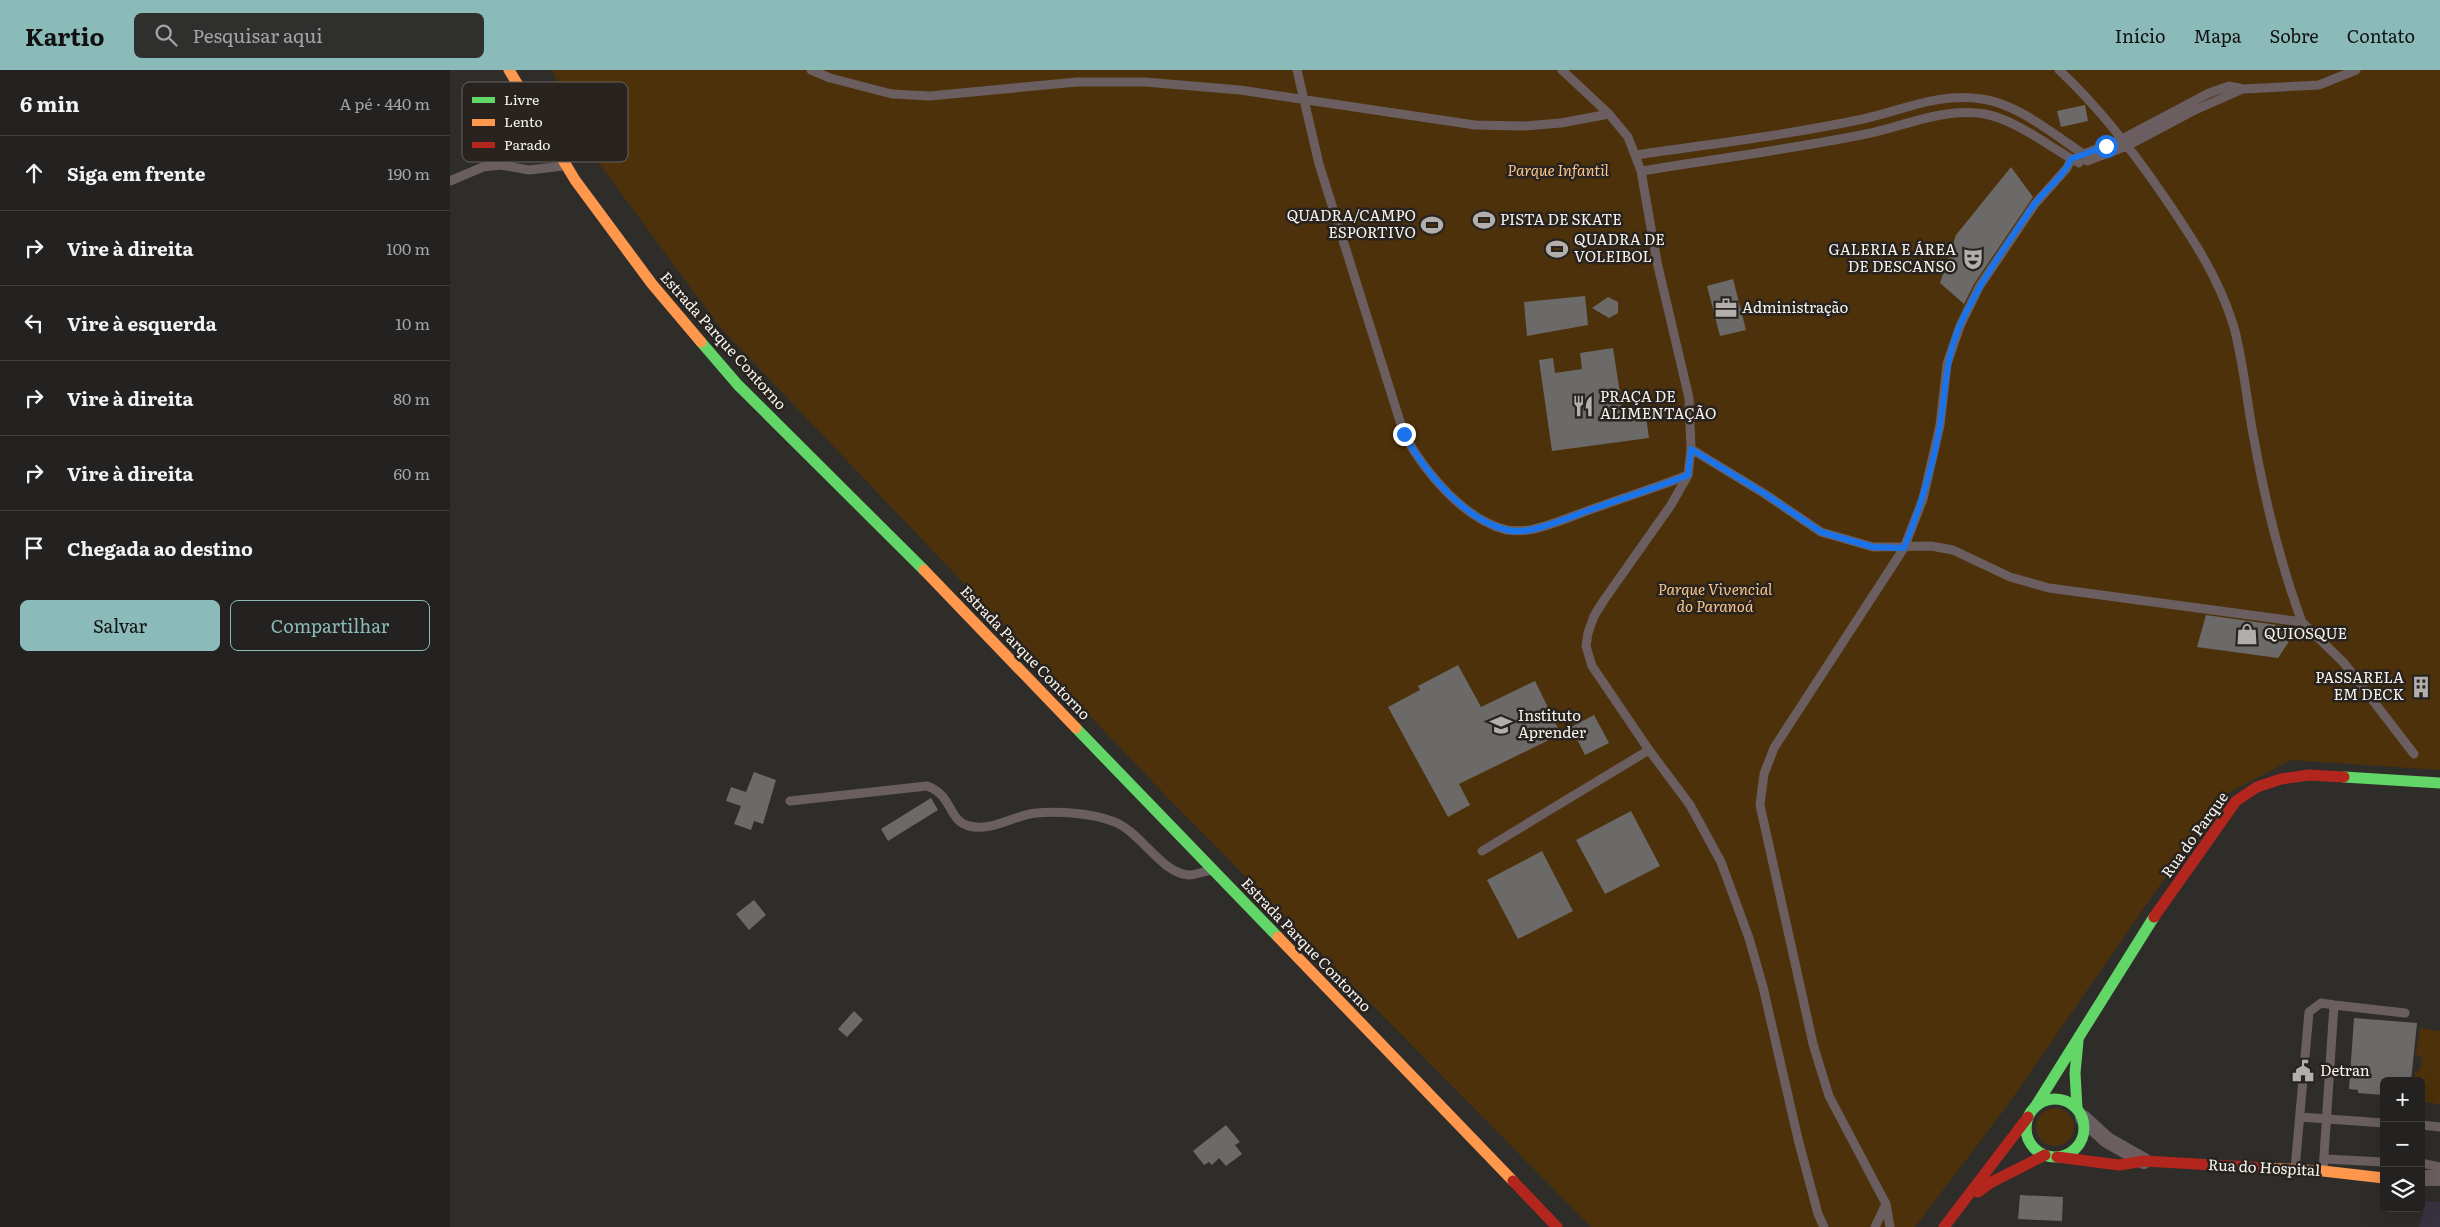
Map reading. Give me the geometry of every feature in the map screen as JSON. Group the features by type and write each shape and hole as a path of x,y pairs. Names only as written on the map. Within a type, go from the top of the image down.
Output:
{"main road":[{"name":"Estrada Parque Contorno","path":"509,70 516,82"},
{"name":"Estrada Parque Contorno","path":"564,162 652,284 738,385 917,563 1557,1227"},
{"name":"Rua do Parque","path":"1966,1200 2031,1112 2160,907 2236,800 2257,787 2281,778 2309,775 2440,782"},
{"name":"Rua do Parque","path":"2078,1037 2075,1073 2080,1113"},
{"path":"2051,1099 2061,1099 2080,1113 2084,1136 2080,1144 2066,1156 2051,1156 2037,1151 2027,1135 2031,1112 2051,1099"},
{"path":"1944,1227 1966,1200 1990,1183 2051,1156"},
{"name":"Rua do Hospital","path":"2051,1156 2119,1165 2144,1161 2295,1169 2324,1165 2380,1177"}],"street":[{"path":"2080,1113 2106,1140 2144,1161"},
{"path":"2425,1178 2440,1178"}],"lane":[{"path":"811,70 830,78 892,94 930,96 1077,82 1145,82 1240,90 1475,124 1523,126 1561,123 1609,114"},
{"path":"1297,70 1319,164 1404,434 1417,459 1435,480 1466,508 1486,522 1508,530 1533,530 1654,489 1688,475"},
{"path":"1562,70 1609,114 1628,137 1635,155 1641,171 1657,262 1689,398 1691,449 1688,475 1671,505 1594,616 1586,646 1592,666 1649,750 1690,804 1724,870 1763,987 1794,1122 1818,1214 1824,1227"},
{"path":"2060,70 2092,101 2125,143 2200,249 2223,296 2234,326 2260,477 2289,585 2302,622 2344,663 2414,754"},
{"path":"1641,171 1868,134 1922,118 1955,113 1985,114 2004,120 2075,161 2091,159 2125,143 2209,93 2229,86 2243,89 2319,85 2356,70"},
{"path":"1635,155 1864,118 1918,103 1952,97 1983,99 2003,105 2042,127 2091,159"},
{"path":"2036,137 2042,127"},
{"path":"1890,1227 1886,1204 1829,1096 1813,1044 1760,805 1764,774 1774,748 1904,548 1923,500 1940,425 1947,364 1960,326 1979,288 2035,204 2067,168 2083,154 2125,143"},
{"path":"450,181 483,167 501,165 529,170 566,166"},
{"path":"1691,449 1765,494 1821,532 1873,547 1904,548 1931,546 1953,550 2010,577 2050,588 2302,622"},
{"path":"1482,851 1649,750"},
{"path":"790,801 927,786 937,789 943,794 955,817 968,826 987,827 1036,813 1078,814 1112,821 1131,831 1152,853 1172,868 1189,875 1213,870"},
{"path":"2295,1169 2309,1012 2321,1002 2405,1013"},
{"path":"2334,1005 2324,1165 2380,1162"},
{"path":"2300,1117 2380,1122"},
{"path":"2425,1125 2440,1127"},
{"path":"2425,1164 2440,1167"},
{"path":"1875,1227 1886,1204"}],"shaded area":[{"path":"2426,1201 2440,1202 2440,1227 2419,1227 2423,1212 2425,1212"}],"green space":[{"name":"Parque Vivencial do Paranoá","path":"552,70 2440,70 2440,770 2291,760 2221,797 2007,1106 1915,1227 1591,1227 1168,798 719,326 598,162 628,162 628,82 558,82"},
{"path":"2420,1028 2440,1031 2440,1104 2425,1102 2425,1077 2414,1077 2415,1072 2420,1070 2422,1057 2416,1055"},
{"path":"2055,1108 2069,1113 2074,1127 2069,1141 2055,1146 2041,1141 2036,1127 2041,1113"}],"building":[{"path":"2085,105 2088,121 2061,127 2057,111"},
{"name":"GALERIA E ÁREA DE DESCANSO","path":"2011,167 2033,197 1974,284 1964,304 1940,283 1956,235"},
{"name":"Administração","path":"1733,279 1746,330 1720,336 1707,286"},
{"path":"1585,296 1588,325 1527,336 1524,302"},
{"path":"1608,297 1618,302 1618,313 1609,318 1592,308"},
{"name":"PRAÇA DE ALIMENTAÇÃO","path":"1613,348 1623,413 1645,410 1649,438 1552,451 1539,360 1553,358 1555,373 1582,369 1580,353"},
{"name":"QUIOSQUE","path":"2206,615 2298,628 2278,658 2197,647"},
{"path":"1458,665 1481,707 1535,681 1561,734 1459,784 1470,805 1448,817 1388,707 1420,690 1418,686"},
{"path":"1594,715 1609,743 1585,755 1571,727"},
{"path":"754,772 776,780 763,824 754,821 751,830 734,824 741,806 726,801 731,787 746,792"},
{"path":"931,798 938,810 888,841 881,829"},
{"path":"1631,811 1660,866 1605,894 1576,840"},
{"path":"1542,851 1573,911 1518,939 1487,880"},
{"path":"754,900 766,915 749,930 736,914"},
{"path":"854,1011 863,1020 847,1037 838,1029"},
{"path":"2354,1018 2417,1023 2411,1077 2380,1077 2380,1095 2358,1093 2358,1090 2349,1089"},
{"path":"1226,1125 1240,1142 1235,1145 1242,1154 1226,1166 1219,1158 1212,1165 1209,1162 1204,1165 1193,1151"},
{"path":"2020,1195 2063,1197 2062,1221 2018,1219"}],"traffic: fast":[{"path":"701,342 738,385 924,570"},
{"path":"1076,728 1278,937"},
{"path":"2344,777 2440,783"},
{"path":"2035,1107 2154,917"},
{"path":"2077,1108 2075,1073 2078,1041"},
{"path":"2049,1099 2061,1099 2076,1107 2084,1122 2084,1128 2084,1134 2076,1149 2061,1157 2049,1157 2034,1149 2026,1134 2026,1122 2034,1107 2049,1099"}],"traffic: slow":[{"path":"509,70 516,82"},
{"path":"564,162 575,180 652,284 701,342"},
{"path":"924,570 1076,728"},
{"path":"1278,937 1513,1181"},
{"path":"2266,1168 2323,1171 2380,1178"}],"traffic: jam":[{"path":"2154,917 2236,801 2257,787 2281,779 2309,775 2344,777"},
{"path":"1944,1227 2028,1117"},
{"path":"1978,1192 1990,1183 2045,1155"},
{"path":"2057,1157 2119,1165 2144,1161 2266,1168"},
{"path":"1513,1181 1557,1227"}],"place":[{"name":"PISTA DE SKATE","path":"1484,220"},
{"name":"QUADRA/CAMPO ESPORTIVO","path":"1432,225"},
{"name":"QUADRA DE VOLEIBOL","path":"1557,249"},
{"name":"GALERIA E ÁREA DE DESCANSO","path":"1973,259"},
{"name":"Administração","path":"1726,308"},
{"name":"PRAÇA DE ALIMENTAÇÃO","path":"1583,406"},
{"name":"QUIOSQUE","path":"2247,634"},
{"name":"PASSARELA EM DECK","path":"2421,687"},
{"name":"Instituto Aprender","path":"1501,725"},
{"name":"Detran","path":"2303,1071"}],"route":[{"path":"1404,434 1417,459 1435,480 1466,508 1486,522 1508,530 1533,530 1654,489 1688,475 1691,449 1765,494 1821,532 1873,547 1904,548 1923,500 1940,425 1947,364 1960,326 1979,288 2035,204 2067,168 2071,159 2106,146"}],"park label":[{"name":"Parque Infantil","path":"1558,171"}]}
